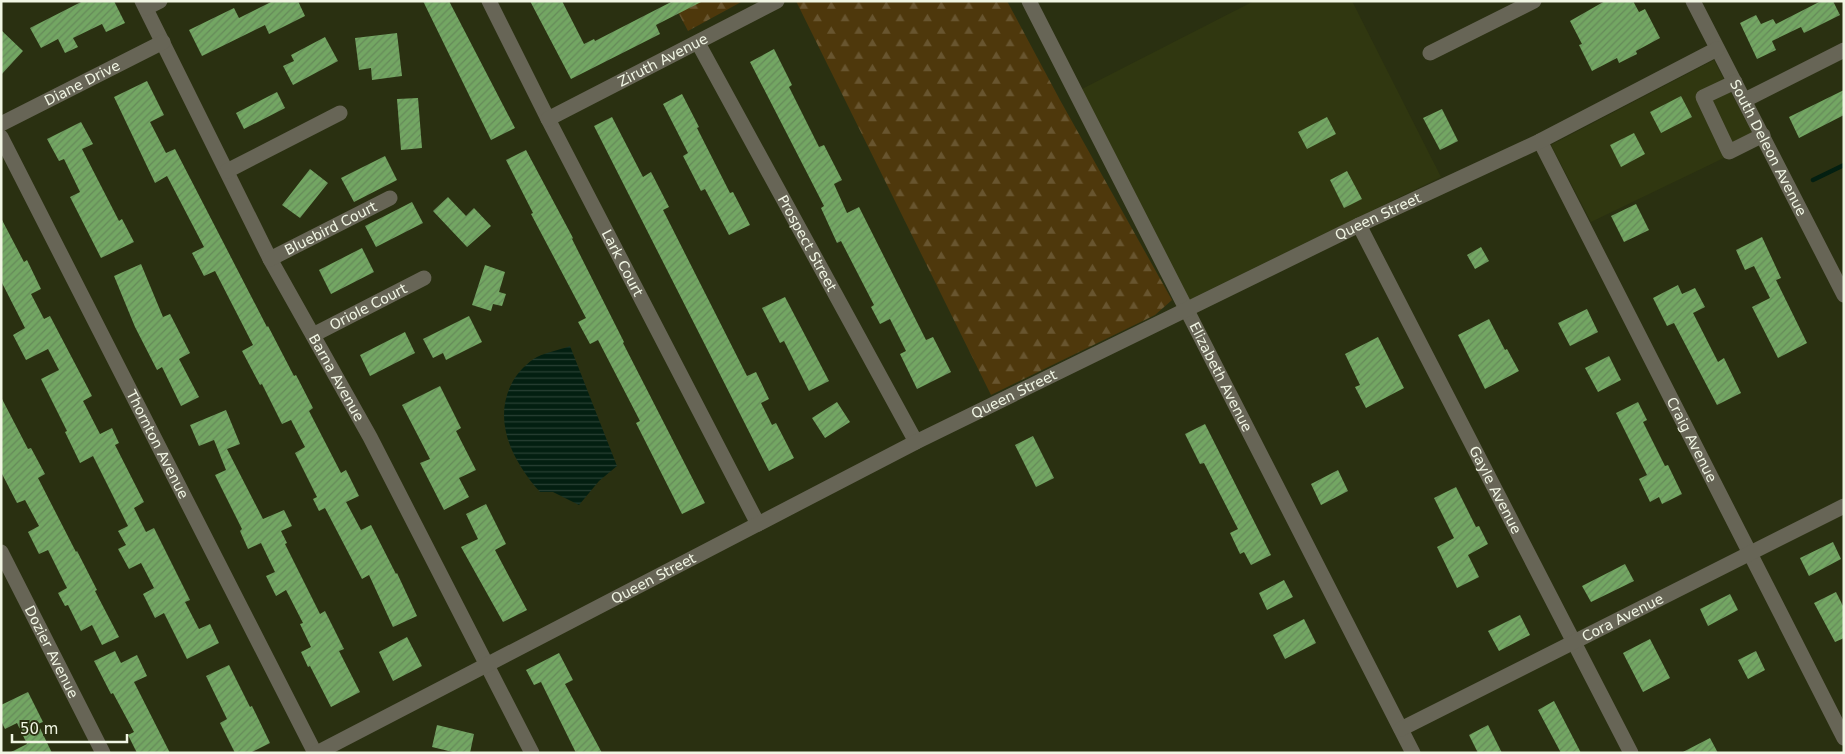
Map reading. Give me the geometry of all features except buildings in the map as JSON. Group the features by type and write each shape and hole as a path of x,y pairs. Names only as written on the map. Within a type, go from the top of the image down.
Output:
{"street":[{"path":"144,5 160,1"},
{"name":"Lark Court","path":"489,1 548,119 758,524"},
{"name":"Ziruth Avenue","path":"548,119 777,1"},
{"name":"Elizabeth Avenue","path":"1029,1 1413,753"},
{"path":"1430,53 1534,1"},
{"name":"South Deleon Avenue","path":"1693,1 1843,292"},
{"name":"Barna Avenue","path":"144,5 270,258 370,438 532,753"},
{"name":"Diane Drive","path":"1,124 163,42"},
{"name":"Prospect Street","path":"698,43 916,442"},
{"name":"Queen Street","path":"316,753 916,442 1359,225 1540,141 1717,48"},
{"path":"1744,100 1844,50"},
{"path":"1735,82 1703,97 1729,152 1763,135"},
{"path":"227,171 340,113"},
{"name":"Thornton Avenue","path":"1,137 316,753"},
{"name":"Craig Avenue","path":"1540,141 1844,738"},
{"name":"Bluebird Court","path":"270,258 390,198"},
{"name":"Gayle Avenue","path":"1359,225 1631,753"},
{"name":"Oriole Court","path":"312,335 424,278"},
{"name":"Cora Avenue","path":"1402,729 1844,506"},
{"name":"Dozier Avenue","path":"1,552 103,753"}],"shaded area":[{"path":"1254,1 1352,1 1441,177 1189,300 1082,89"},
{"path":"1714,60 1757,142 1591,222 1551,145"},
{"path":"570,346 617,466 599,481 579,505 553,492 540,492 530,480 521,467 508,440 504,411 513,381 527,364 537,357"}],"green space":[{"path":"672,1 743,1 688,31"},
{"path":"796,1 1007,1 1172,300 1155,315 991,395"}],"waterway":[{"path":"1813,180 1844,165"}]}
